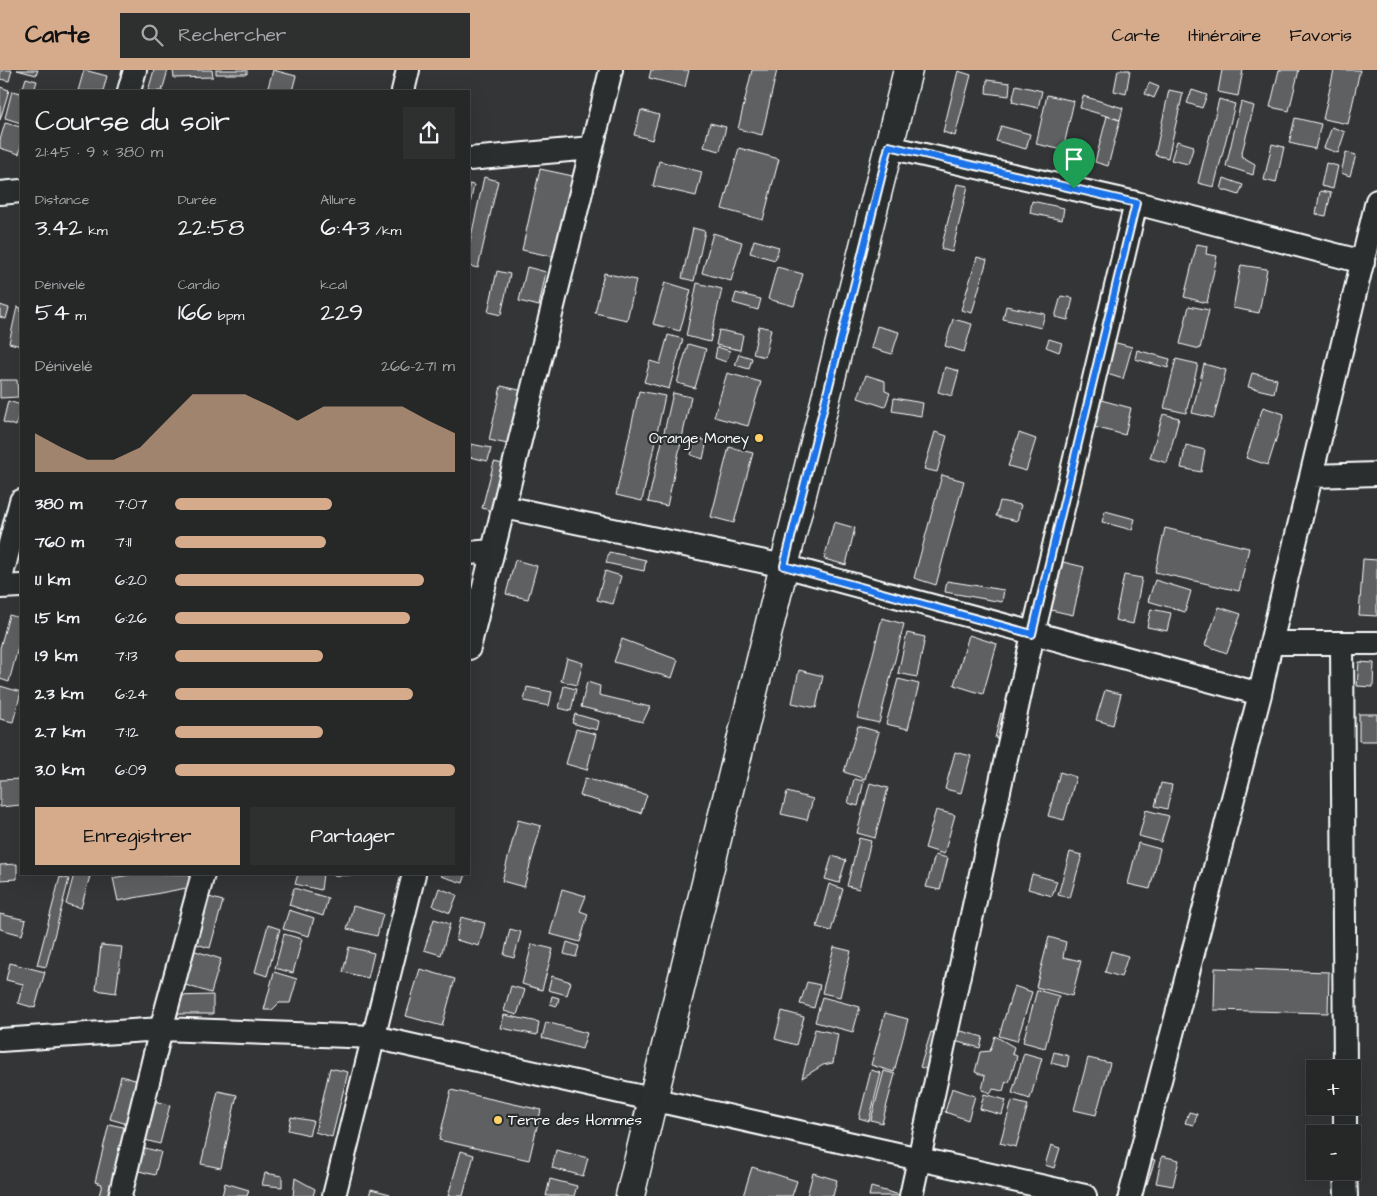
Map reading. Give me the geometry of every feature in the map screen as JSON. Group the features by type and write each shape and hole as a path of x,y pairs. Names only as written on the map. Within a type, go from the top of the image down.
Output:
{"street":[{"path":"129,90 135,70"},
{"path":"403,90 408,70"},
{"path":"470,644 611,70"},
{"path":"630,1196 652,1099 908,70"},
{"path":"889,146 1136,203 1363,262"},
{"path":"470,159 592,148"},
{"path":"0,193 20,191"},
{"path":"1130,1196 1260,694 1377,201"},
{"path":"911,1196 1032,634 1136,203"},
{"path":"1312,476 1377,474"},
{"path":"0,582 20,505"},
{"path":"504,507 784,566 1260,694"},
{"path":"470,553 492,551"},
{"path":"0,587 20,586"},
{"path":"1271,643 1377,643"},
{"path":"1342,644 1345,1060"},
{"path":"120,1196 161,1029 203,875"},
{"path":"334,1196 414,875"},
{"path":"0,1040 161,1029 374,1037 1085,1196"},
{"path":"1346,1180 1346,1196"}],"building":[{"path":"1,70 12,70 9,81 0,79"},
{"path":"17,70 38,70 36,75"},
{"path":"84,70 107,76 103,90 78,90"},
{"path":"154,70 168,70 162,90 148,90"},
{"path":"173,70 212,70 213,77 174,78"},
{"path":"216,70 247,70 247,74 216,74"},
{"path":"273,70 296,76 292,90 267,90"},
{"path":"651,70 689,70 685,87 649,78"},
{"path":"752,70 777,70 762,135 738,129"},
{"path":"1118,70 1130,70 1126,94 1114,91"},
{"path":"1222,70 1243,70 1238,96 1218,92"},
{"path":"1279,70 1299,70 1289,111 1270,107"},
{"path":"1334,70 1360,70 1348,124 1323,119"},
{"path":"958,71 971,75 955,136 943,132"},
{"path":"26,78 37,81 34,90 22,90"},
{"path":"987,80 1010,83 1009,96 986,93"},
{"path":"1149,83 1159,87 1154,98 1145,94"},
{"path":"1016,85 1042,91 1038,108 1012,102"},
{"path":"0,87 9,90 0,120"},
{"path":"1169,90 1183,93 1168,158 1155,155"},
{"path":"1192,90 1207,95 1202,108 1187,103"},
{"path":"12,91 20,93 20,123 5,118"},
{"path":"1047,95 1074,101 1063,150 1036,144"},
{"path":"1083,96 1123,108 1120,120 1080,108"},
{"path":"1219,99 1235,104 1214,187 1198,183"},
{"path":"1241,102 1254,106 1241,156 1255,164 1253,175 1226,166"},
{"path":"641,110 659,115 652,140 634,135"},
{"path":"1107,116 1120,120 1108,166 1095,162"},
{"path":"1295,118 1321,124 1315,149 1289,143"},
{"path":"5,123 20,127 19,154 0,148 0,140"},
{"path":"710,123 726,127 720,151 704,147"},
{"path":"1001,126 1030,134 1026,149 996,141"},
{"path":"1332,127 1345,132 1338,153 1324,148"},
{"path":"1177,141 1194,146 1188,164 1171,160"},
{"path":"1272,144 1284,147 1276,183 1264,180"},
{"path":"739,148 779,159 763,220 722,209"},
{"path":"1346,152 1356,155 1350,176 1341,173"},
{"path":"659,161 702,172 696,196 653,186"},
{"path":"1326,163 1338,166 1333,189 1321,186"},
{"path":"540,169 573,176 555,257 522,250"},
{"path":"484,177 498,181 478,268 470,266 470,241"},
{"path":"1224,178 1243,185 1239,195 1221,189"},
{"path":"470,184 474,185 470,204"},
{"path":"957,184 968,186 952,252 941,249"},
{"path":"1320,191 1331,193 1326,216 1316,214"},
{"path":"1032,201 1064,208 1062,220 1030,213"},
{"path":"693,228 705,231 694,281 682,278"},
{"path":"713,233 742,242 731,281 702,273"},
{"path":"754,240 779,247 775,260 750,253"},
{"path":"1197,244 1207,246 1206,254 1217,256 1207,303 1184,297"},
{"path":"977,257 987,260 972,313 961,310"},
{"path":"1241,265 1267,269 1259,313 1233,308"},
{"path":"527,267 546,272 539,306 519,301"},
{"path":"777,267 803,274 794,306 768,299"},
{"path":"497,271 510,274 501,315 488,312"},
{"path":"604,273 636,280 627,320 595,313"},
{"path":"665,282 691,290 680,331 653,324"},
{"path":"697,283 722,289 710,342 686,336"},
{"path":"736,293 761,299 758,310 733,303"},
{"path":"1061,296 1073,298 1068,320 1055,317"},
{"path":"0,305 9,308 6,319 0,317"},
{"path":"1006,306 1045,314 1041,328 1003,319"},
{"path":"1189,306 1209,310 1200,349 1180,344"},
{"path":"17,307 20,308 20,346 9,343"},
{"path":"953,319 972,324 964,352 945,346"},
{"path":"759,326 771,329 765,357 753,354"},
{"path":"877,326 899,332 892,354 871,348"},
{"path":"719,330 743,335 740,350 716,345"},
{"path":"668,335 683,339 669,389 644,382 650,361 660,364"},
{"path":"1049,339 1062,343 1059,352 1046,347"},
{"path":"1113,342 1132,347 1123,379 1104,373"},
{"path":"688,344 706,349 695,388 677,383"},
{"path":"717,347 730,351 726,362 715,358"},
{"path":"1137,350 1170,359 1168,368 1135,359"},
{"path":"739,354 752,358 749,369 735,365"},
{"path":"1176,359 1198,364 1186,413 1164,408"},
{"path":"1204,364 1226,370 1214,418 1192,413"},
{"path":"945,367 959,371 952,396 938,392"},
{"path":"727,373 761,382 748,426 714,417"},
{"path":"1252,373 1277,379 1274,393 1248,387"},
{"path":"866,375 885,381 885,391 890,393 885,407 858,398"},
{"path":"0,380 17,380 18,397 0,398"},
{"path":"501,386 524,391 512,445 489,440"},
{"path":"639,391 665,396 642,501 616,495"},
{"path":"673,393 691,397 667,506 648,502"},
{"path":"894,398 923,403 921,416 892,411"},
{"path":"1101,400 1131,408 1125,435 1094,427"},
{"path":"8,401 20,405 16,426 3,422"},
{"path":"1263,407 1284,414 1268,465 1246,458"},
{"path":"1163,414 1179,418 1167,463 1150,458"},
{"path":"935,432 947,436 937,472 924,469"},
{"path":"1019,433 1036,439 1026,471 1008,466"},
{"path":"696,438 707,441 703,459 691,455"},
{"path":"471,444 491,448 488,461 470,457"},
{"path":"1186,445 1205,450 1201,472 1181,468"},
{"path":"729,447 753,453 734,523 711,517"},
{"path":"494,462 508,465 496,512 482,508"},
{"path":"942,475 964,481 936,585 914,578"},
{"path":"1000,501 1021,505 1017,521 996,516"},
{"path":"1105,511 1135,519 1132,530 1102,522"},
{"path":"834,522 855,528 846,565 824,559"},
{"path":"1165,528 1249,548 1239,591 1155,572"},
{"path":"609,552 646,560 644,571 606,563"},
{"path":"1363,559 1377,560 1377,616 1359,615"},
{"path":"515,560 537,566 528,599 506,594"},
{"path":"1063,562 1084,567 1073,615 1051,610"},
{"path":"605,571 621,576 613,604 597,600"},
{"path":"1124,575 1142,578 1133,624 1115,620"},
{"path":"1155,580 1191,591 1185,612 1148,601"},
{"path":"947,581 1004,590 1002,602 945,592"},
{"path":"1219,607 1241,614 1227,653 1205,645"},
{"path":"1151,609 1171,613 1167,631 1147,627"},
{"path":"9,615 20,618 20,640 9,682 0,679 0,648"},
{"path":"882,618 904,624 879,723 857,718"},
{"path":"907,633 925,637 917,677 898,673"},
{"path":"969,635 997,644 983,694 954,685"},
{"path":"622,639 678,660 672,678 614,662"},
{"path":"567,658 583,663 577,685 561,681"},
{"path":"1359,662 1374,663 1373,687 1357,686"},
{"path":"799,670 823,676 816,708 792,703"},
{"path":"898,679 919,684 908,729 886,724"},
{"path":"587,682 600,686 599,695 650,707 643,722 581,707"},
{"path":"0,686 20,692 13,722 0,719"},
{"path":"564,686 576,689 571,711 559,708"},
{"path":"527,687 552,692 549,706 524,701"},
{"path":"1105,690 1121,694 1113,725 1096,720"},
{"path":"1001,713 1021,718 1015,743 995,738"},
{"path":"575,714 599,721 597,730 572,723"},
{"path":"1359,714 1377,714 1377,741 1359,741"},
{"path":"858,726 879,732 865,779 844,772"},
{"path":"576,729 596,734 587,770 566,764"},
{"path":"955,752 971,756 961,793 945,789"},
{"path":"1060,772 1076,777 1064,820 1048,816"},
{"path":"585,778 647,795 641,813 580,796"},
{"path":"20,779 20,805 0,807 0,780"},
{"path":"854,779 864,781 858,806 848,803"},
{"path":"870,783 888,788 875,838 857,833"},
{"path":"1161,783 1172,785 1167,809 1155,806"},
{"path":"787,792 813,799 807,820 781,814"},
{"path":"936,810 955,815 944,854 925,848"},
{"path":"1146,810 1169,816 1161,842 1139,836"},
{"path":"518,820 541,826 524,887 502,881"},
{"path":"859,838 871,841 859,889 847,886"},
{"path":"1138,843 1160,849 1150,889 1128,884"},
{"path":"1070,852 1082,855 1070,898 1058,895"},
{"path":"935,855 948,858 940,890 926,887"},
{"path":"832,856 846,860 839,883 825,879"},
{"path":"17,864 17,879 0,880 0,865"},
{"path":"1032,874 1057,881 1052,896 1028,889"},
{"path":"74,875 90,876 81,908 66,904"},
{"path":"129,875 189,875 192,887 118,901 113,878"},
{"path":"298,875 323,875 321,890 295,884"},
{"path":"442,875 466,875 463,883"},
{"path":"60,877 69,879 46,967 37,965"},
{"path":"829,884 843,889 831,931 817,927"},
{"path":"294,888 328,898 323,916 289,905"},
{"path":"439,888 457,895 450,913 433,906"},
{"path":"562,889 586,896 580,911 588,914 580,942 550,934"},
{"path":"202,895 223,901 210,948 189,942"},
{"path":"353,906 383,914 377,936 347,929"},
{"path":"289,910 314,918 309,936 283,929"},
{"path":"0,914 26,920 22,935 0,929"},
{"path":"461,917 485,923 479,946 456,940"},
{"path":"434,919 450,924 441,955 424,950"},
{"path":"268,925 280,929 267,976 255,972"},
{"path":"510,929 521,932 514,958 504,955"},
{"path":"284,934 302,939 293,973 275,968"},
{"path":"1049,937 1066,942 1063,957 1081,961 1072,996 1036,987"},
{"path":"567,942 579,946 576,957 564,954"},
{"path":"532,944 553,949 542,990 522,984"},
{"path":"101,945 122,947 116,993 96,990"},
{"path":"349,947 374,953 368,978 343,972"},
{"path":"834,947 851,951 840,997 822,993"},
{"path":"189,949 221,959 211,993 179,983"},
{"path":"1111,951 1128,956 1121,977 1105,972"},
{"path":"10,963 45,972 35,1008 18,1003 23,984 6,980"},
{"path":"1215,968 1329,972 1328,1013 1214,1010"},
{"path":"420,969 455,979 442,1026 406,1016"},
{"path":"274,972 297,979 290,1003 279,1003 272,1010 264,1010"},
{"path":"552,976 571,982 567,995 548,990"},
{"path":"807,982 820,985 814,1008 800,1004"},
{"path":"511,986 525,990 517,1015 504,1011"},
{"path":"1014,986 1032,992 1017,1041 999,1036"},
{"path":"1037,990 1059,996 1045,1048 1023,1042"},
{"path":"213,995 213,1014 172,1014 172,996"},
{"path":"552,996 559,998 557,1006 550,1004"},
{"path":"822,997 860,1007 853,1032 815,1022"},
{"path":"782,1011 804,1017 796,1045 775,1039"},
{"path":"885,1013 908,1019 894,1072 871,1065"},
{"path":"504,1015 539,1022 537,1035 501,1028"},
{"path":"546,1022 587,1033 582,1049 542,1038"},
{"path":"950,1028 983,1037 980,1048 947,1039"},
{"path":"815,1029 838,1034 833,1063 823,1065 802,1078"},
{"path":"931,1032 942,1035 931,1071 920,1067"},
{"path":"995,1036 1014,1047 1012,1054 1017,1056 1009,1083 1006,1081 1003,1091 993,1089 991,1093 982,1090 985,1076 975,1072 980,1052 990,1051"},
{"path":"1054,1052 1069,1056 1067,1067 1051,1063"},
{"path":"1024,1053 1042,1058 1030,1099 1012,1093"},
{"path":"1088,1058 1110,1063 1096,1115 1074,1110"},
{"path":"330,1068 348,1072 332,1137 315,1132"},
{"path":"871,1070 881,1073 869,1121 859,1118"},
{"path":"884,1071 895,1074 882,1123 871,1120"},
{"path":"121,1076 142,1082 131,1125 110,1119"},
{"path":"952,1088 975,1096 968,1120 945,1112"},
{"path":"451,1090 541,1110 529,1160 439,1140"},
{"path":"218,1091 237,1095 221,1168 201,1164"},
{"path":"984,1094 1006,1100 1002,1115 980,1109"},
{"path":"151,1100 170,1105 160,1144 141,1139"},
{"path":"1012,1101 1028,1105 1016,1147 1000,1143"},
{"path":"1189,1112 1197,1114 1194,1125 1185,1123"},
{"path":"291,1117 313,1121 309,1135 288,1130"},
{"path":"109,1124 132,1129 118,1196 99,1196 102,1184 95,1182"},
{"path":"1051,1145 1060,1148 1054,1168 1045,1165"},
{"path":"141,1147 161,1152 155,1175 135,1170"},
{"path":"556,1150 588,1158 583,1176 552,1168"},
{"path":"461,1151 474,1155 463,1196 448,1196"},
{"path":"1137,1155 1155,1160 1147,1184 1130,1179"},
{"path":"1162,1156 1179,1160 1173,1186 1156,1183"},
{"path":"752,1167 797,1181 792,1196 743,1196"},
{"path":"265,1173 282,1176 282,1187 262,1185"},
{"path":"813,1173 837,1180 833,1196 807,1196"},
{"path":"295,1178 315,1189 313,1196 293,1196"},
{"path":"550,1179 577,1186 574,1196 546,1196"},
{"path":"225,1183 249,1190 247,1196 222,1196"},
{"path":"871,1187 900,1195 900,1196 869,1196"},
{"path":"371,1189 390,1194 390,1196 369,1196"}],"place":[{"name":"Orange Money","path":"759,438"},
{"name":"Terre des Hommes","path":"498,1120"}],"route":[{"path":"889,146 1074,189 1136,203 1032,634 784,566 889,146"}]}
